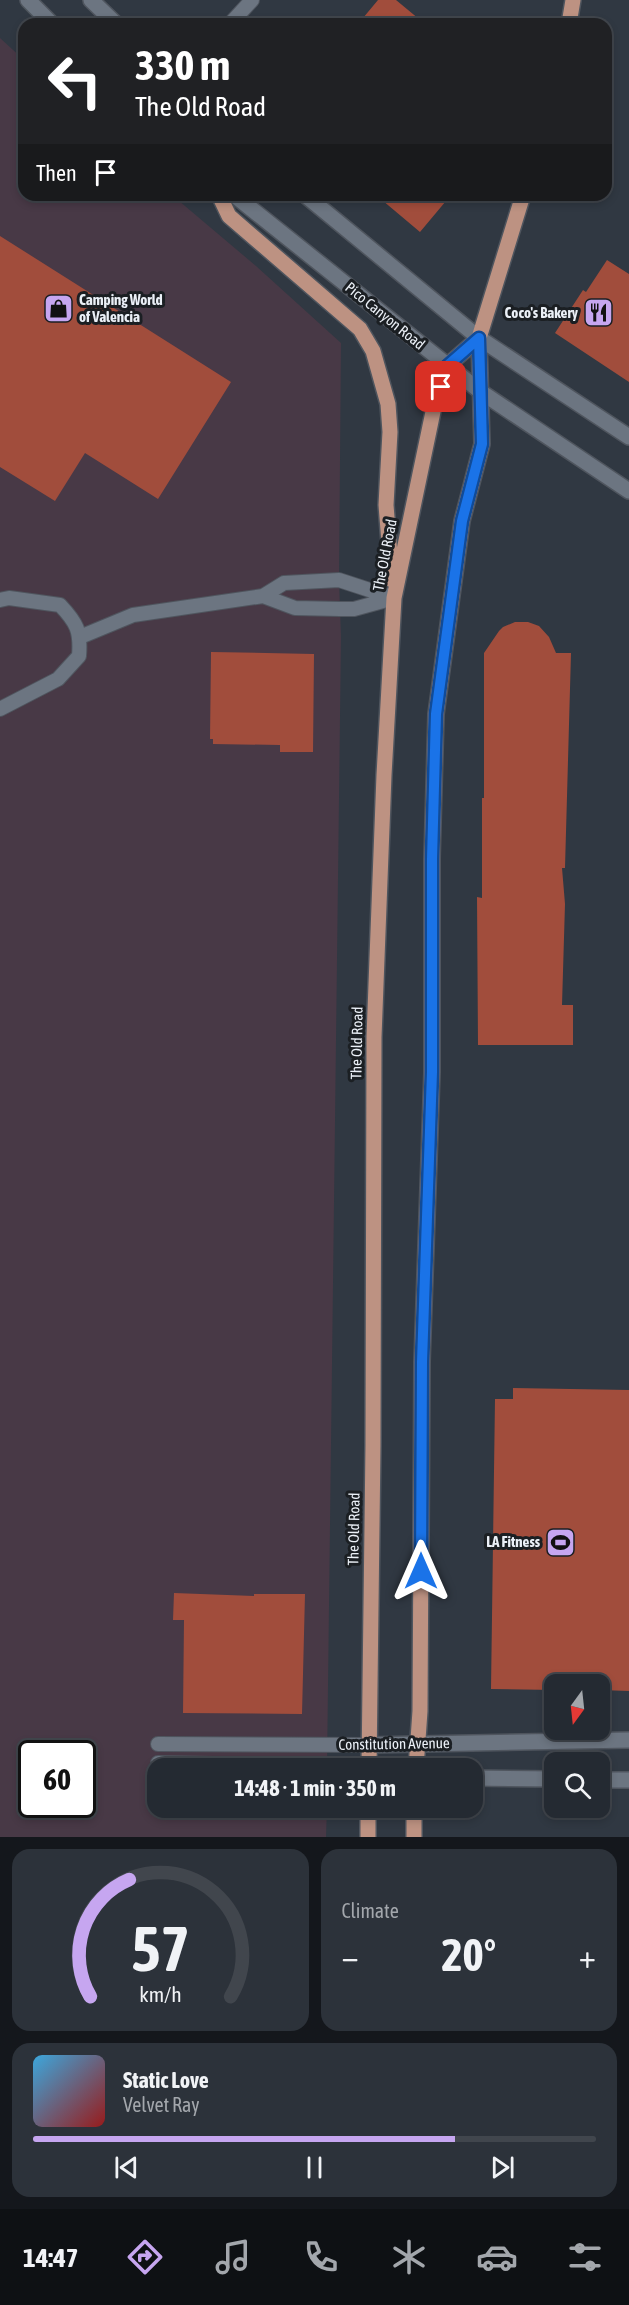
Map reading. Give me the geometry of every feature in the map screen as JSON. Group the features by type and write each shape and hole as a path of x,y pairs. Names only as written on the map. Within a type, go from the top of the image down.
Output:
{"main road":[{"path":"28,0 46,18"},
{"path":"91,0 110,18"},
{"path":"569,18 573,0"},
{"path":"222,201 229,216 360,329 373,351 388,404 390,432 386,505 394,598"},
{"name":"Pico Canyon Road","path":"241,201 481,392 629,491"},
{"path":"313,201 479,338 629,437"},
{"path":"417,1758 422,1362 432,1072 432,859 436,714 462,521 482,444 479,338 521,201"},
{"path":"447,366 479,338"},
{"name":"The Old Road","path":"369,1758 374,1037 384,775 394,598 433,411 447,366"},
{"name":"Constitution Avenue","path":"370,1745 629,1740"},
{"path":"483,1778 544,1779"},
{"path":"610,1780 629,1780"},
{"path":"368,1818 368,1837"},
{"path":"414,1818 414,1837"}],"lane":[{"path":"236,18 252,0"},
{"path":"80,637 134,615 263,596 284,584 339,580 394,598"},
{"path":"263,596 295,608 340,609 354,609 394,598"},
{"path":"0,600 9,598 60,604 74,619 80,637 80,656 58,679 0,709"},
{"name":"Constitution Avenue","path":"158,1744 370,1745"}],"shaded area":[{"path":"0,38 18,54 18,201 179,201 256,266 341,343 339,580 341,637 327,1758 147,1758 147,1818 327,1818 326,1837 0,1837"}],"building":[{"path":"378,0 396,0 418,18 363,18"},
{"path":"383,201 446,201 420,232"},
{"name":"Camping World of Valencia","path":"0,236 231,382 158,499 85,453 55,501 0,467"},
{"name":"Coco's Bakery","path":"607,260 629,274 629,382 555,333 583,290 586,292"},
{"path":"515,622 528,622 539,626 549,637 556,653 571,653 565,868 562,868 565,904 562,1005 573,1005 573,1045 478,1045 477,897 482,898 484,653 503,627"},
{"path":"211,652 314,654 313,752 280,752 280,745 213,744 213,739 210,739"},
{"name":"LA Fitness","path":"513,1388 629,1390 629,1691 610,1690 610,1674 544,1674 544,1690 491,1689 495,1399 513,1399"},
{"path":"174,1593 254,1596 254,1594 305,1594 302,1714 183,1713 184,1620 173,1620"}],"place":[{"name":"Camping World of Valencia","path":"58,309"},
{"name":"Coco's Bakery","path":"599,313"},
{"name":"LA Fitness","path":"561,1542"}],"route":[{"path":"421,1571 422,1362 433,1037 432,859 436,714 462,521 482,444 479,338 447,366 441,387"}]}
